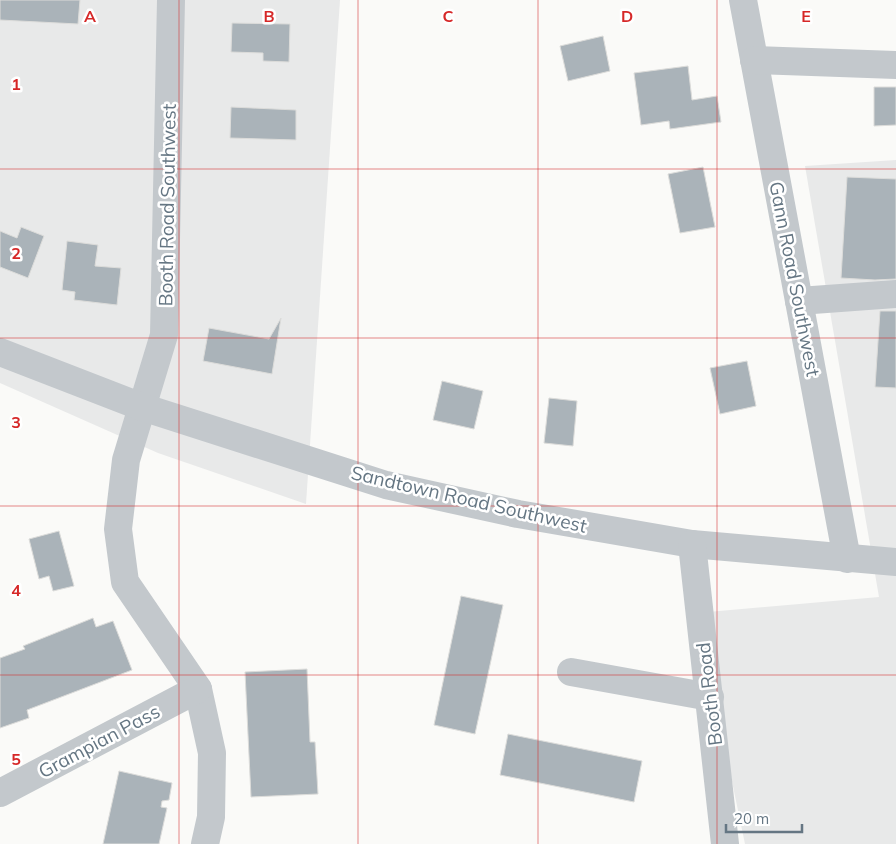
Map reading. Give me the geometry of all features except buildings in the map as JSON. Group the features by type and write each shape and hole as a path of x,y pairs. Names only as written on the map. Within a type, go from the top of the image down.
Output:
{"street":[{"name":"Booth Road Southwest","path":"171,0 164,335 126,460 118,529 125,582 198,689"},
{"name":"Gann Road Southwest","path":"743,0 848,559"},
{"path":"754,60 896,65"},
{"path":"799,301 896,294"},
{"name":"Sandtown Road Southwest","path":"0,352 142,407 386,485 518,514 692,544 896,562"},
{"name":"Booth Road","path":"692,544 725,844"},
{"path":"571,672 710,697"},
{"path":"198,689 212,753 210,817 205,844"},
{"name":"Grampian Pass","path":"0,793 198,689"}],"shaded area":[{"path":"0,0 340,0 306,504 158,453 0,383"},
{"path":"896,160 896,844 745,844 697,613 879,597 805,166"}]}
